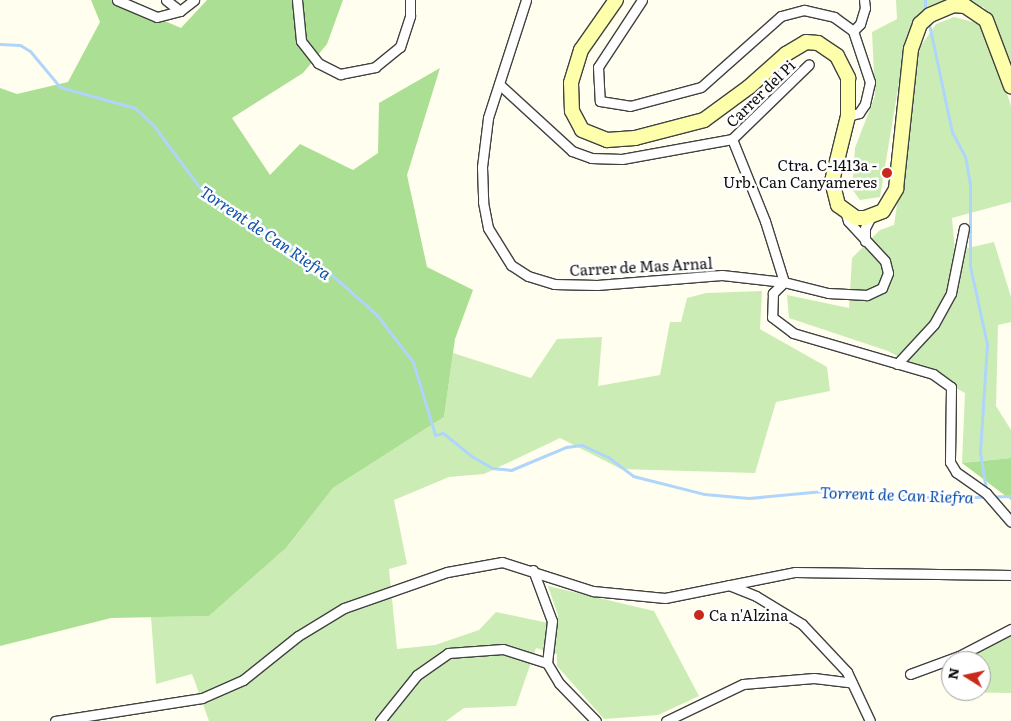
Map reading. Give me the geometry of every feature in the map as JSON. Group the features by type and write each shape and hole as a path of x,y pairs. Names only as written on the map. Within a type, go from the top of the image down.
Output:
{"main road":[{"path":"616,0 581,50 571,83 572,111 582,130 607,140 635,138 704,120 750,87 786,54 806,42 830,48 843,65 850,91 848,116 832,181 833,194 846,214 856,218 871,216 883,211 896,189 912,49 920,24 930,15 953,5 965,6 986,20 1011,86"}],"street":[{"path":"117,0 158,17 180,11 194,0"},
{"path":"166,0 180,11"},
{"path":"297,0 301,41 318,63 340,74 375,67 400,47 410,16 410,0"},
{"name":"Carrer de Mas Arnal","path":"526,0 488,118 482,167 483,202 488,228 511,264 528,276 554,284 597,284 722,275 784,282 828,293 867,295 882,288 888,274 885,261 865,241 846,214"},
{"path":"642,0 598,68 600,101 630,106 701,87 782,16 804,10 834,17 853,31 870,82 865,104 859,113 848,116"},
{"path":"853,31 860,24 865,8 864,0"},
{"name":"Carrer del Pi","path":"784,282 765,221 732,139 809,64"},
{"path":"499,84 572,151 591,158 622,159 732,139"},
{"path":"865,241 865,228 871,216"},
{"path":"897,364 934,324 951,293 964,228"},
{"path":"784,282 773,293 772,317 793,332 933,374 951,387 950,462 956,472 986,493 1011,522"},
{"path":"55,721 202,698 243,680 277,656 298,636 344,608 447,572 502,562 533,570 593,591 665,598 795,572 1011,575"},
{"path":"533,570 552,621 547,663 559,683 596,721"},
{"path":"729,585 756,596 802,624 847,672 870,721"},
{"path":"910,674 959,656 1011,629"},
{"path":"380,721 417,675 448,653 503,650 547,663"},
{"path":"666,721 743,684 814,678 852,683"}],"green space":[{"path":"91,0 116,0 181,28 207,0 343,0 327,44 303,73 232,118 270,175 300,144 353,170 378,153 379,103 440,68 407,175 427,267 473,290 455,339 444,417 333,488 286,548 209,616 111,618 0,646 0,88 17,94 68,82 100,22"},
{"path":"896,0 1011,0 1011,61 984,7 947,5 907,34 880,197 860,200 852,189 855,148 875,96 872,32 897,19"},
{"path":"954,17 981,24 994,53 1011,106 1011,202 952,218 955,251 994,242 1011,297 1011,322 998,325 996,406 1011,430 1011,458 962,463 965,393 888,351 789,318 787,295 849,308 852,258 880,230 894,225 920,47 936,24"},
{"path":"762,291 760,329 827,367 830,391 776,402 755,473 621,469 560,438 484,474 449,477 394,500 407,564 389,569 397,649 435,645 479,630 496,612 558,625 558,615 548,586 654,611 699,696 658,715 604,719 557,666 557,654 536,648 516,706 464,708 446,721 209,721 192,674 156,684 151,617 209,616 286,548 333,488 444,417 453,353 531,378 557,339 602,337 598,386 660,375 670,322 681,322 687,298 706,293"},
{"path":"1011,458 1011,500 962,463"},
{"path":"1011,633 1011,693 991,693 991,651 982,651"}],"waterway":[{"path":"925,0 925,7"},
{"path":"929,24 952,132 965,156 970,184 970,266 987,344 980,452 986,490"},
{"name":"Torrent de Can Riefra","path":"0,44 20,45 30,51 60,87 135,108 154,126 200,188 265,228 325,269 377,315 413,362 435,435 443,433 473,457 492,468 511,470 566,447 582,445 608,457 633,476 704,494 749,498 834,490 940,498 1011,496"}],"place":[{"name":"Ctra. C-1413a - Urb. Can Canyameres","path":"887,173"},
{"name":"Ca n'Alzina","path":"699,615"}]}
